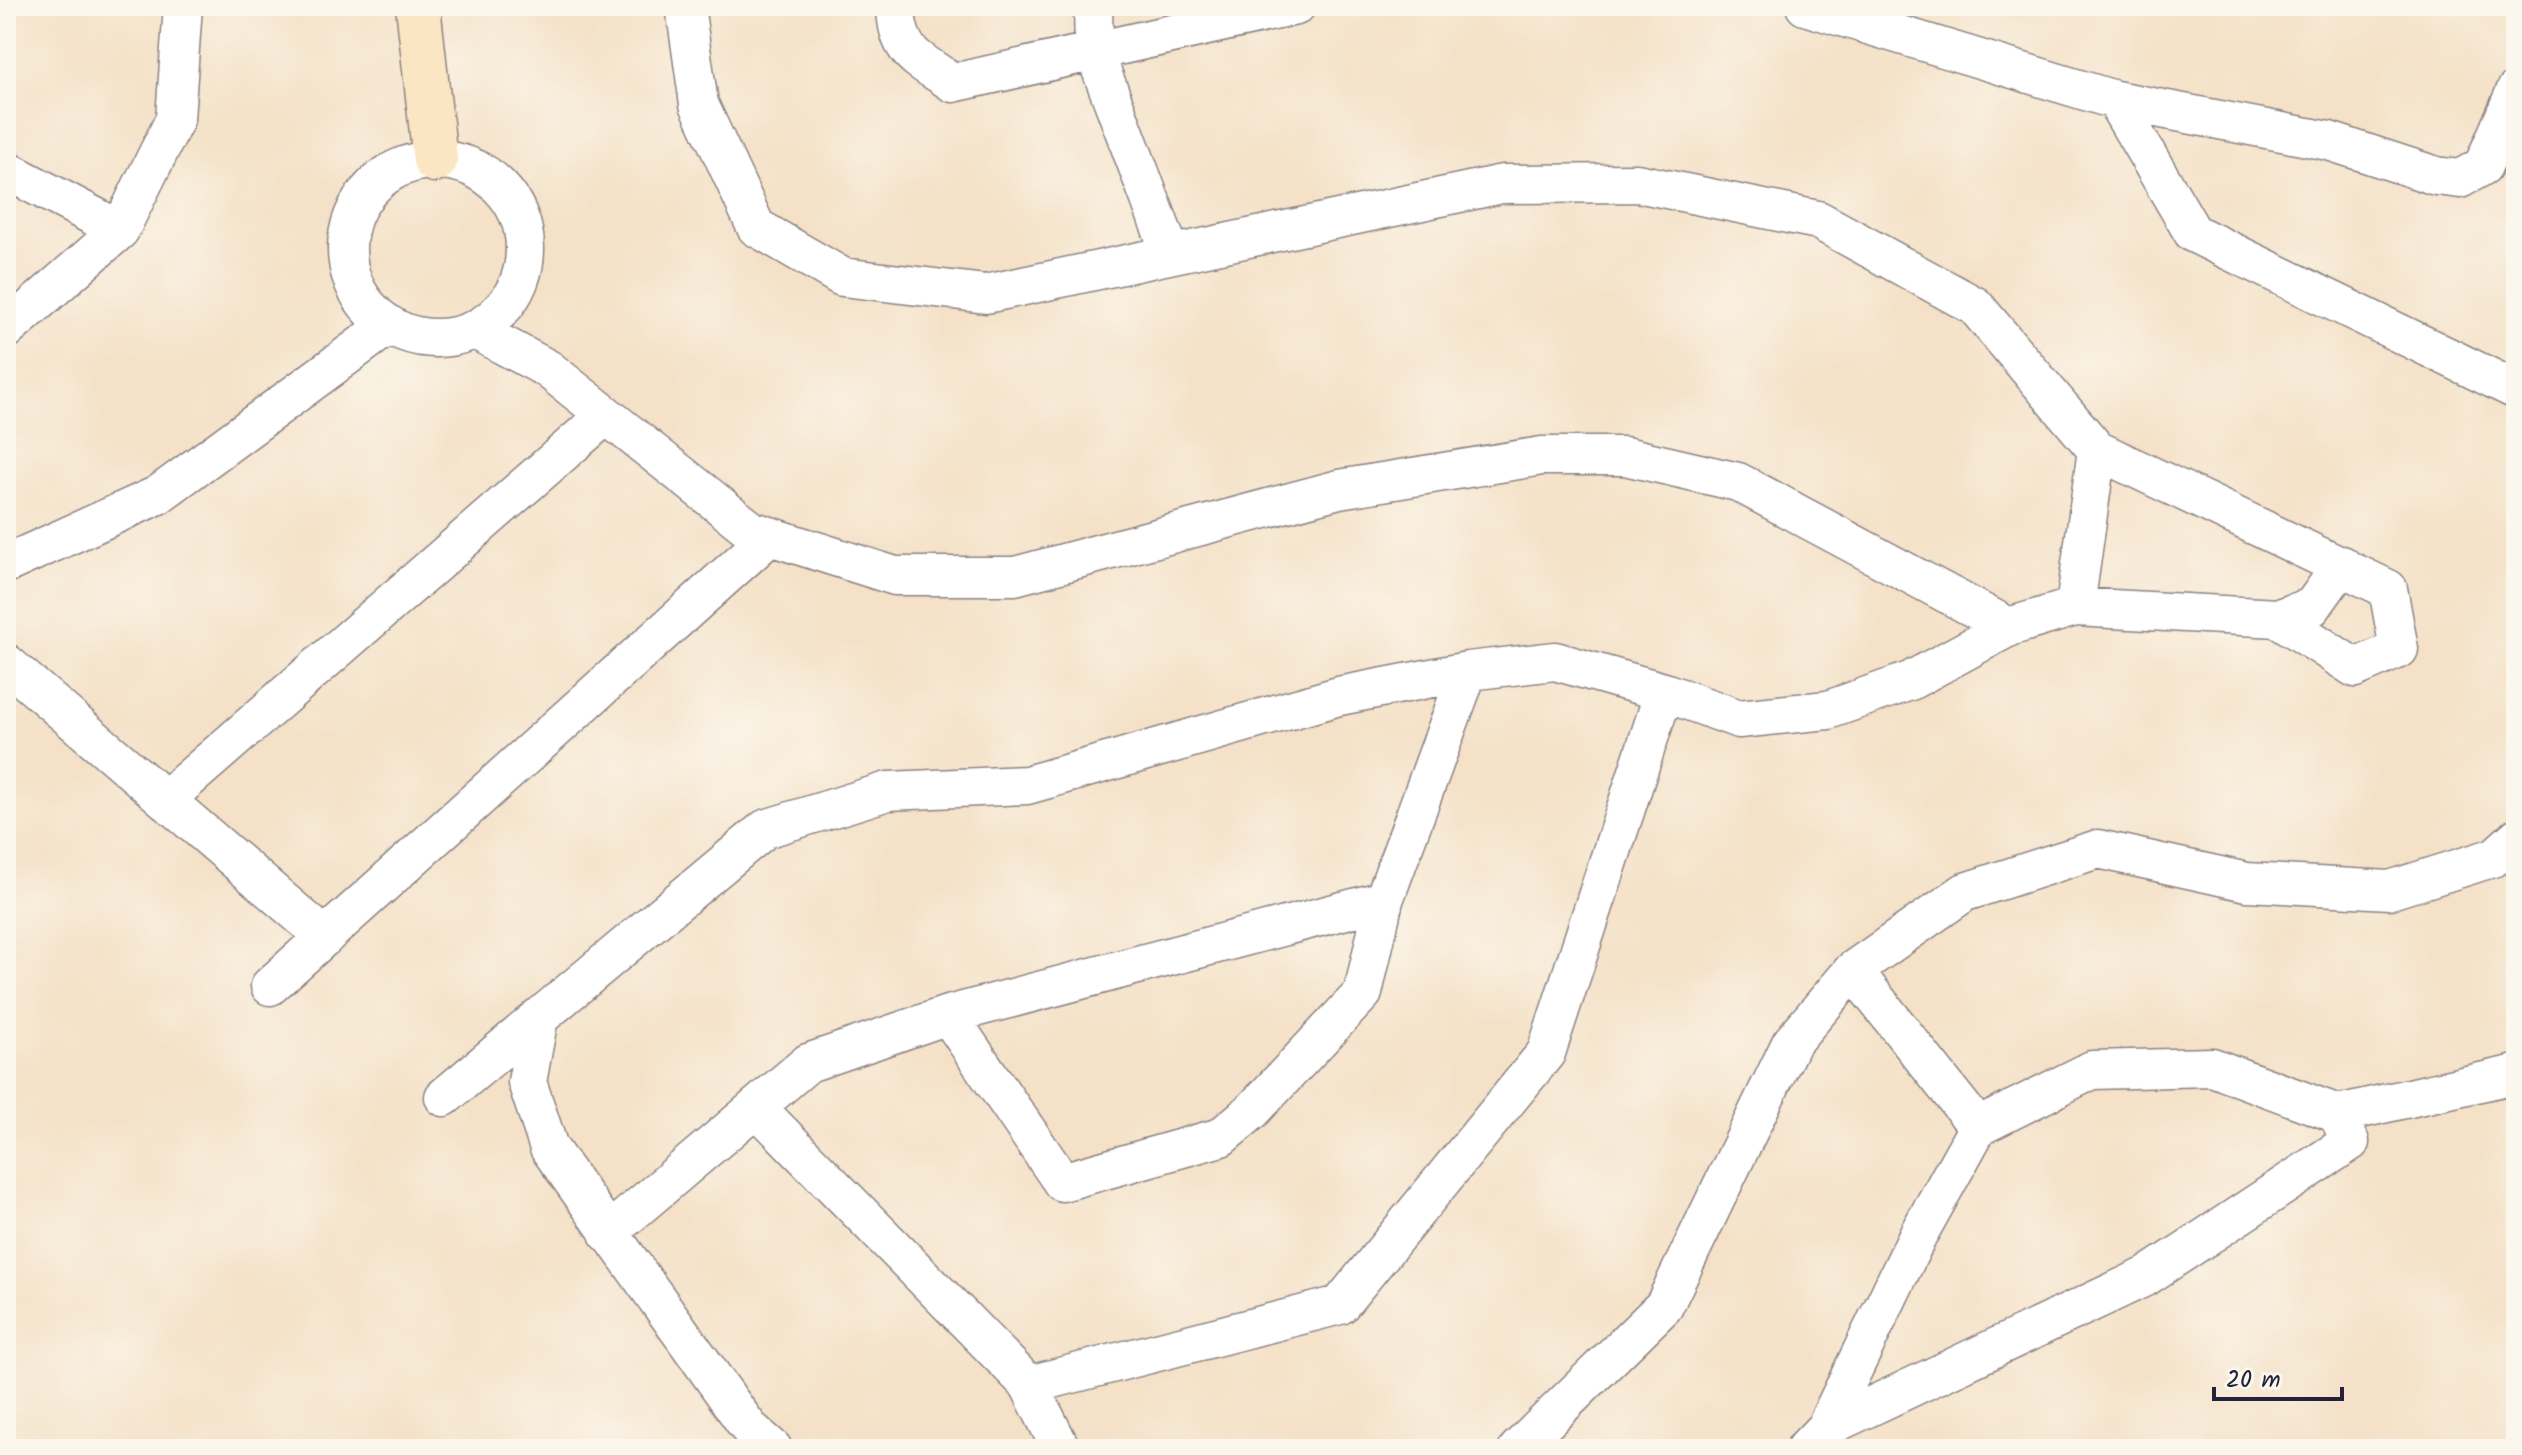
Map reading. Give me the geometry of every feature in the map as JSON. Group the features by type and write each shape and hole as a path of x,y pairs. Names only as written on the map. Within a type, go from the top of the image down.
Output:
{"street":[{"path":"6,330 120,230 175,119 183,6"},
{"path":"418,6 435,160"},
{"path":"685,6 699,104 756,227 842,277 986,294 1170,252 1502,184 1637,183 1818,220 1975,306 2097,450 2388,589 2399,649 2355,668 2278,618"},
{"path":"896,6 897,33 911,55 953,83 1279,8"},
{"path":"1093,6 1094,51 1170,252"},
{"path":"1805,6 2115,100 2329,141 2436,176 2460,179 2483,166 2516,90"},
{"path":"2115,100 2193,233 2516,390"},
{"path":"435,160 459,163 483,173 502,189 516,209 524,233 525,257 520,282 509,301 475,330 453,337 431,338 389,325 371,311 349,272 346,249 349,226 358,205 382,179 412,163 435,160"},
{"path":"6,170 120,230"},
{"path":"6,564 158,495 389,325"},
{"path":"475,330 548,369 751,530 895,576 1015,576 1339,489 1542,456 1625,456 1738,482 2009,627"},
{"path":"166,799 605,416"},
{"path":"2075,607 2097,450"},
{"path":"270,986 770,536"},
{"path":"444,1097 765,829 888,791 1027,785 1339,696 1468,671 1555,661 1664,692 1739,719 1828,710 1910,681 2009,627 2075,607 2278,618 2312,607 2342,565"},
{"path":"6,663 325,937"},
{"path":"948,1015 1062,1182 1221,1137 1252,1111 1363,993 1384,900 1468,671"},
{"path":"1029,1385 1340,1305 1546,1053 1664,692"},
{"path":"1518,1449 1664,1306 1791,1043 1853,970 1965,892 2098,849 2247,882 2390,890 2495,857 2516,838"},
{"path":"608,1233 808,1063 948,1015 1384,900"},
{"path":"1853,970 1978,1127"},
{"path":"539,1017 527,1082 549,1148 749,1428 773,1449"},
{"path":"1815,1439 1919,1233 1978,1127 2092,1070 2212,1067 2338,1114 2516,1074"},
{"path":"756,1107 1029,1385 1061,1449"},
{"path":"1815,1439 2147,1276 2350,1142 2338,1114"}]}
